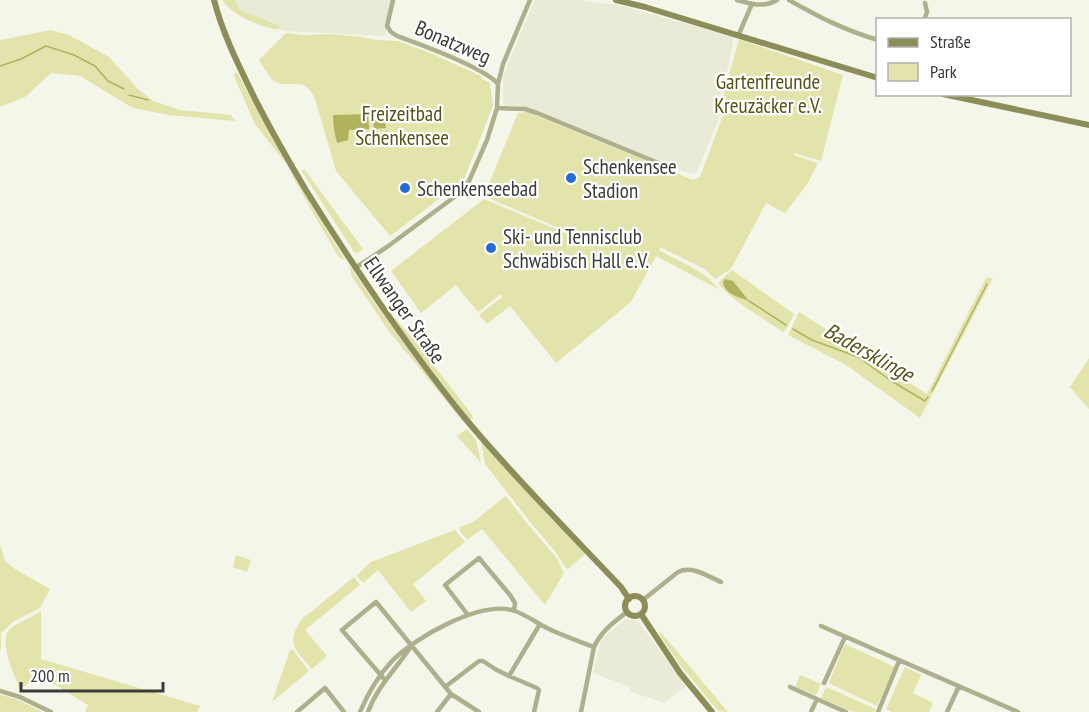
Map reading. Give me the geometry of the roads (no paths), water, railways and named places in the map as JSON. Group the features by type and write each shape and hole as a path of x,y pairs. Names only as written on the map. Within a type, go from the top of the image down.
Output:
{"main road":[{"name":"Ellwanger Straße","path":"214,0 224,32 267,123 355,268 417,357 469,423 629,598"},
{"path":"616,0 876,77"},
{"path":"951,96 1089,125"},
{"path":"638,597 643,600 645,606 641,614 632,615 627,612 626,606 629,598 638,597"},
{"path":"641,614 680,673 712,712"}],"street":[{"name":"Bonatzweg","path":"393,0 387,26 391,32 462,62 494,78 498,84"},
{"path":"355,268 387,247 465,187 487,140 497,108 498,84 503,64 530,0"},
{"path":"737,0 752,4 771,4 777,0"},
{"path":"789,0 831,23 876,39"},
{"path":"924,1 927,12 925,18"},
{"path":"738,36 752,4"},
{"path":"497,108 531,111 668,167"},
{"path":"468,615 445,585 479,558 510,595 515,603 514,610"},
{"path":"643,600 683,569 692,569 721,582"},
{"path":"385,680 342,630 376,602 451,694 479,712"},
{"path":"360,712 380,675 403,651 429,633 468,615 491,609 514,610 560,634 594,646"},
{"path":"581,712 594,646 603,632 627,612"},
{"path":"509,676 540,624"},
{"path":"821,626 1015,711"},
{"path":"824,683 844,637"},
{"path":"368,712 385,680 411,646"},
{"path":"445,687 479,660 483,661 537,688 539,690 534,712"},
{"path":"878,712 899,661"},
{"path":"946,712 959,686"},
{"path":"790,687 846,712"},
{"path":"297,712 325,688 344,712"},
{"path":"0,691 20,697 51,712"},
{"path":"437,712 451,694"},
{"path":"811,712 817,699"}],"waterway":[{"name":"Badersklinge","path":"0,66 21,59 46,46 74,55 95,66 108,81 124,89"},
{"name":"Badersklinge","path":"129,95 148,100"},
{"name":"Badersklinge","path":"932,391 987,284"},
{"name":"Badersklinge","path":"749,301 786,325"},
{"name":"Badersklinge","path":"793,329 812,340 858,357 925,401 928,397"}],"place":[{"name":"Schenkensee Stadion","path":"571,178"},
{"name":"Schenkenseebad","path":"405,188"},
{"name":"Ski- und Tennisclub Schwäbisch Hall e.V.","path":"491,248"}],"park label":[{"name":"Gartenfreunde Kreuzäcker e.V.","path":"768,93"},
{"name":"Freizeitbad Schenkensee","path":"402,125"}]}
